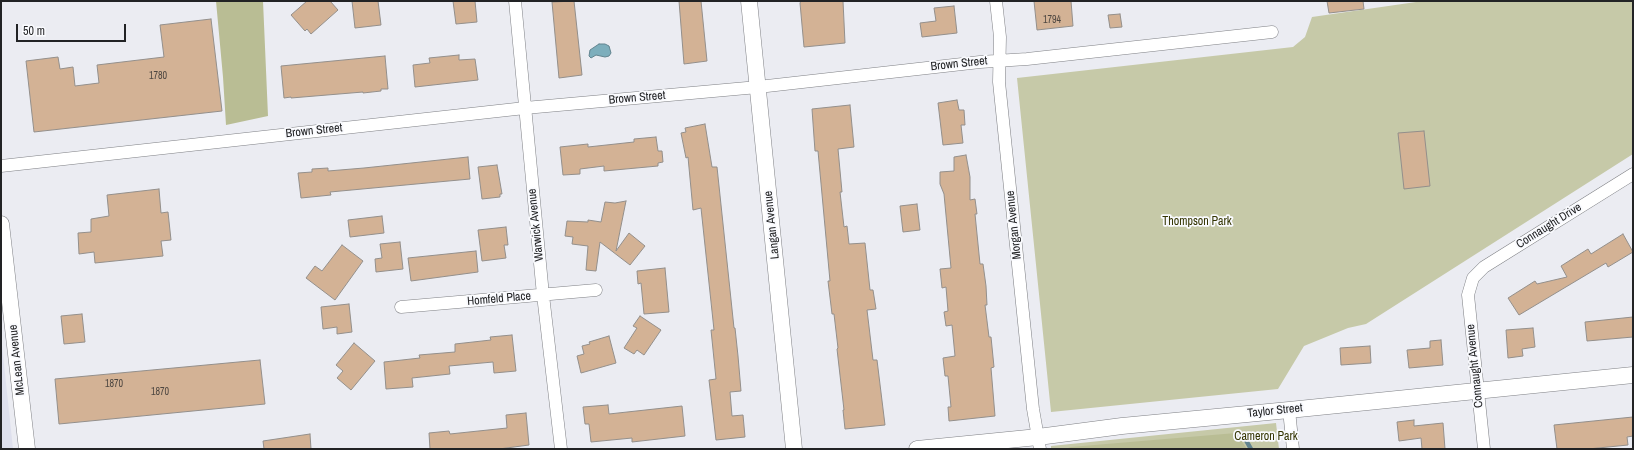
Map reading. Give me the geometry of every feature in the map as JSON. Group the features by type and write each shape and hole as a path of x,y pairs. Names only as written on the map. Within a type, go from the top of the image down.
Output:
{"street":[{"name":"Warwick Avenue","path":"515,1 524,108 560,449"},
{"name":"Langan Avenue","path":"750,1 794,449"},
{"name":"Morgan Avenue","path":"996,1 1000,37 999,82 1033,409 1039,443"},
{"name":"Brown Street","path":"1,166 524,108 758,87 884,72 1000,60 1027,59 1272,32"},
{"name":"Connaught Drive","path":"1470,283 1476,273 1484,267 1633,174"},
{"name":"McLean Avenue","path":"1,224 27,449"},
{"name":"Connaught Avenue","path":"1470,283 1468,295 1484,449"},
{"name":"Homfeld Place","path":"401,307 596,290"},
{"name":"Taylor Street","path":"917,449 1039,443 1122,426 1633,375"},
{"path":"1289,410 1293,449"}],"shaded area":[{"path":"1,336 13,449 1,449"}],"green space":[{"path":"216,1 263,1 268,116 226,125"},
{"name":"Thompson Park","path":"1423,1 1633,1 1633,154 1366,324 1348,328 1304,346 1278,389 1051,412 1017,78 1293,47 1305,37 1312,17"},
{"name":"Cameron Park","path":"1276,423 1279,449 1051,449 1051,446"},
{"path":"1236,433 1247,449 1065,449 1071,447"}],"water":[{"path":"599,44 609,46 611,53 609,56 605,57 596,55 591,58 589,56 590,50"}],"building":[{"path":"307,1 330,1 338,10 311,34 307,29 305,31 291,15"},
{"path":"352,1 378,1 381,25 355,28"},
{"path":"453,1 475,1 477,22 456,24"},
{"path":"574,1 582,75 559,78 552,2"},
{"path":"679,1 701,1 707,61 684,64"},
{"path":"801,1 843,1 845,43 804,47"},
{"path":"1034,1 1071,1 1073,26 1037,30"},
{"path":"1327,1 1363,1 1364,9 1329,13"},
{"path":"954,6 957,33 922,37 920,23 936,21 934,8"},
{"path":"1120,14 1122,27 1110,28 1108,15"},
{"path":"211,19 222,111 34,132 26,61 58,57 60,69 73,67 75,86 99,83 97,65 164,57 160,25"},
{"path":"459,55 459,60 475,59 478,80 415,87 413,65 430,63 429,58"},
{"path":"385,56 388,89 363,93 284,98 281,66"},
{"path":"957,100 959,110 964,110 965,125 961,125 963,143 943,145 938,103"},
{"path":"850,105 854,147 838,149 842,192 840,192 844,227 847,226 849,244 865,243 870,290 873,290 876,309 867,310 873,360 877,360 885,425 845,429 838,348 828,281 830,281 818,151 815,151 812,109"},
{"path":"705,124 712,167 717,167 738,356 741,391 730,392 732,416 743,415 745,437 716,440 709,380 716,379 711,330 714,330 701,208 693,210 688,157 686,158 681,133 686,132 685,128"},
{"path":"1424,131 1430,186 1404,189 1398,133"},
{"path":"656,137 658,151 662,151 663,162 658,163 658,166 604,171 604,166 580,169 580,174 563,175 560,147 588,144 588,147 634,142 634,139"},
{"path":"966,155 970,177 970,200 975,199 980,264 983,264 986,286 987,305 985,305 989,337 991,337 994,367 991,368 995,416 949,421 948,407 951,407 948,376 945,376 943,358 955,356 952,325 946,326 944,312 948,311 946,287 942,288 940,269 951,268 944,194 940,184 940,172 954,171 954,157"},
{"path":"468,157 470,179 330,192 331,195 301,198 298,173 312,172 312,169 328,168 328,171"},
{"path":"497,165 502,194 500,194 500,197 482,199 478,167"},
{"path":"159,189 161,213 168,212 171,240 161,241 163,256 95,263 94,252 79,254 78,233 91,232 91,219 109,216 107,195"},
{"path":"626,201 616,251 629,233 645,246 630,265 600,242 596,271 586,270 588,246 572,244 573,237 565,236 567,221 588,222 588,220 601,222 605,202 615,203"},
{"path":"917,204 920,230 903,232 900,206"},
{"path":"382,216 384,233 350,237 348,220"},
{"path":"506,227 508,245 504,245 506,258 482,261 478,230"},
{"path":"1623,234 1633,252 1608,267 1606,263 1519,315 1508,298 1535,281 1537,284 1567,277 1561,266 1588,249 1591,254"},
{"path":"400,242 403,269 376,272 375,259 382,258 380,244"},
{"path":"342,245 363,261 335,300 306,278 315,266 322,271"},
{"path":"476,251 478,272 411,281 408,258"},
{"path":"665,268 669,312 644,314 641,283 638,284 637,271"},
{"path":"349,304 352,332 337,334 337,327 323,329 321,307"},
{"path":"82,314 85,342 64,344 61,316"},
{"path":"640,316 661,330 644,355 637,350 634,354 624,348 637,328 633,326"},
{"path":"1633,317 1633,337 1587,341 1585,322"},
{"path":"1533,328 1535,347 1522,349 1523,356 1508,358 1506,330"},
{"path":"512,335 516,371 494,373 493,362 449,366 450,374 412,378 413,387 386,389 384,362 420,358 419,355 455,352 455,344 491,340 490,337"},
{"path":"609,336 616,363 581,373 577,356 584,354 582,346 590,344 589,342"},
{"path":"1441,340 1443,365 1409,368 1407,350 1430,348 1430,341"},
{"path":"354,343 375,361 351,390 337,378 343,371 336,365"},
{"path":"1370,346 1371,363 1341,365 1340,348"},
{"path":"260,360 265,404 59,424 55,379"},
{"path":"608,405 609,414 682,406 685,436 632,442 632,438 591,442 589,424 585,424 583,407"},
{"path":"526,413 529,445 499,449 430,449 429,433 449,431 450,434 507,428 506,415"},
{"path":"1633,417 1633,436 1627,437 1628,445 1588,449 1557,449 1554,425"},
{"path":"1414,420 1414,426 1443,423 1445,449 1422,449 1421,438 1399,441 1397,422"},
{"path":"310,434 311,449 264,449 263,441"}],"waterway":[{"path":"1243,435 1251,449"}]}
